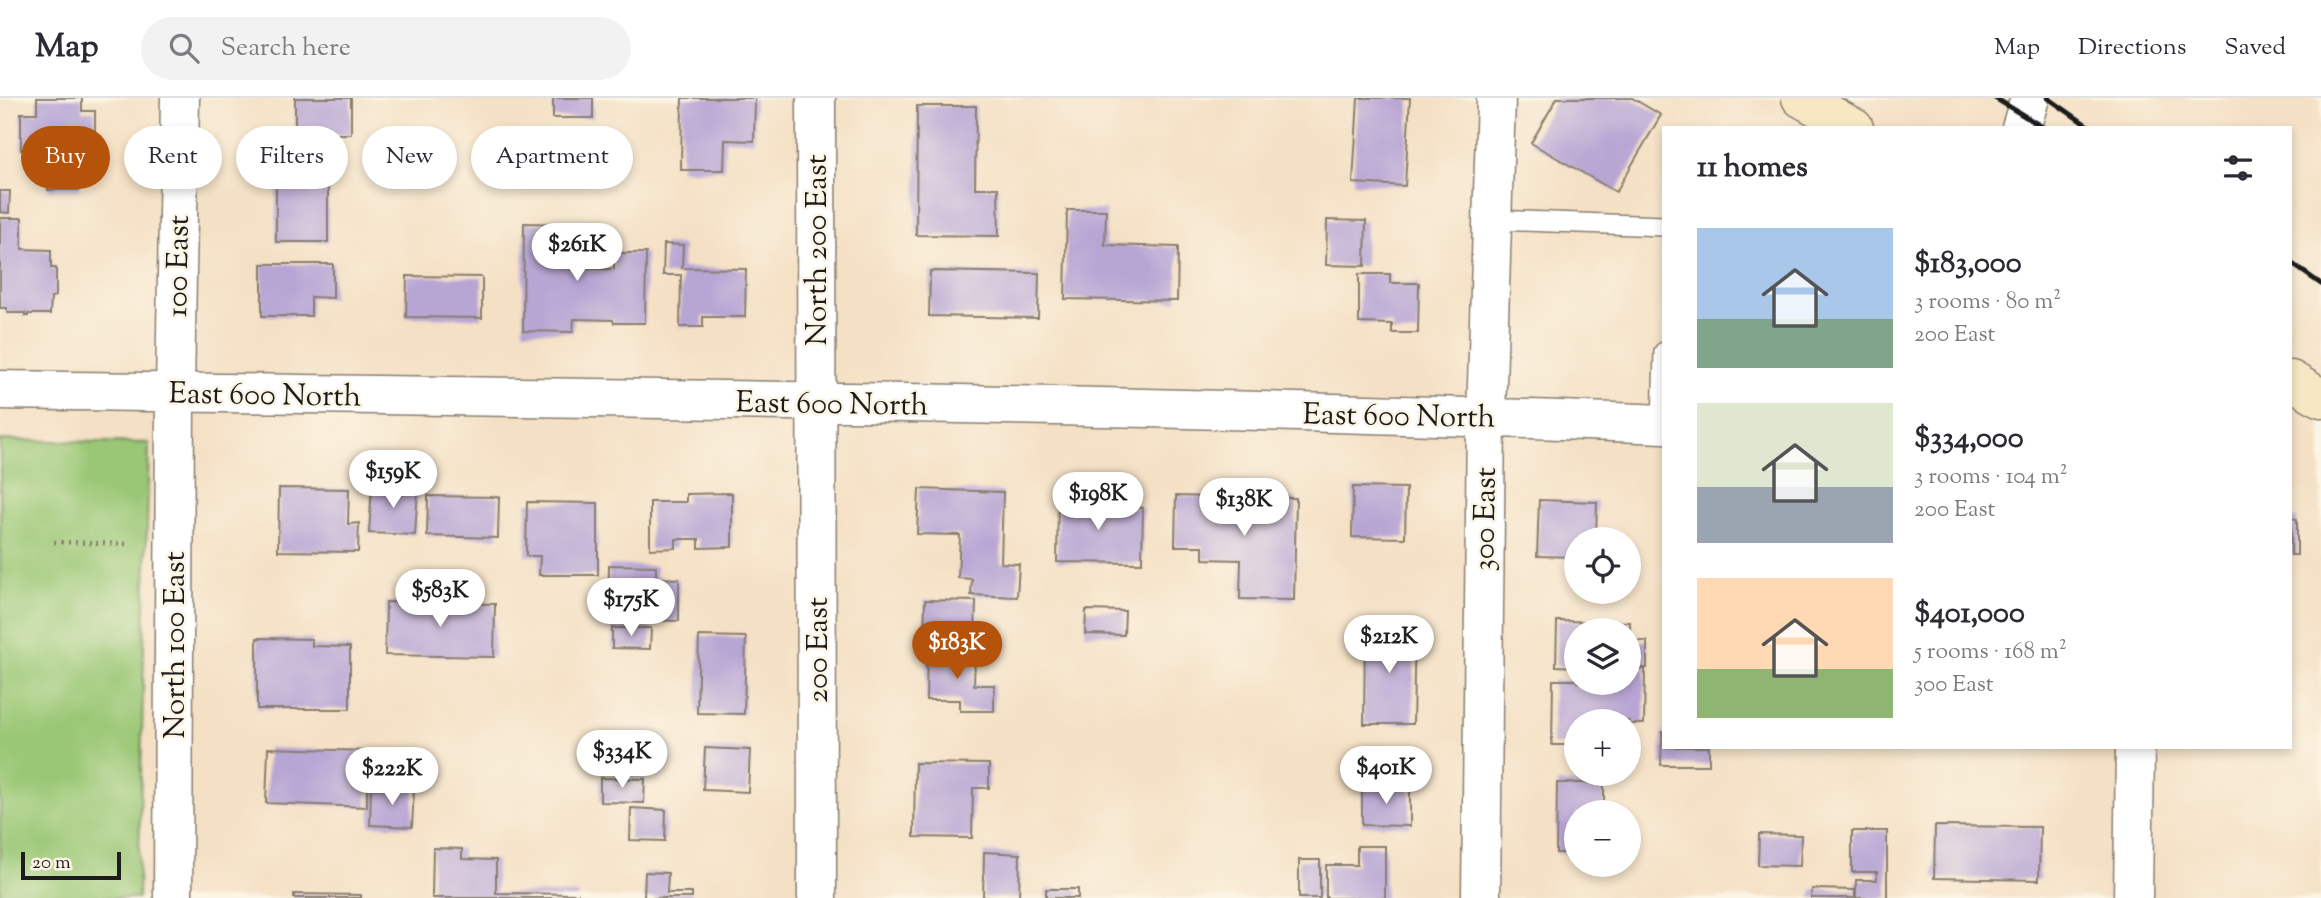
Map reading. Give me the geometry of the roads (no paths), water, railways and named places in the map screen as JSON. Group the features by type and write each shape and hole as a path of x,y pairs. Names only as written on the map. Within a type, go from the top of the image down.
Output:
{"main road":[{"path":"1801,98 1850,126"},
{"path":"2292,381 2321,398"}],"street":[{"name":"100 East","path":"175,392 180,98"},
{"name":"North 200 East","path":"816,98 817,402"},
{"name":"300 East","path":"1481,898 1486,416 1496,98"},
{"path":"2022,126 2030,98"},
{"name":"East 600 North","path":"0,390 817,402 1486,416 1662,424"},
{"name":"North 100 East","path":"173,898 175,392"},
{"name":"200 East","path":"817,402 817,898"},
{"path":"2133,898 2135,749"}],"lane":[{"path":"1492,220 1662,226"}],"railway":[{"path":"1995,98 2041,126"},
{"path":"2048,98 2088,126"},
{"path":"2292,264 2321,284"}]}
